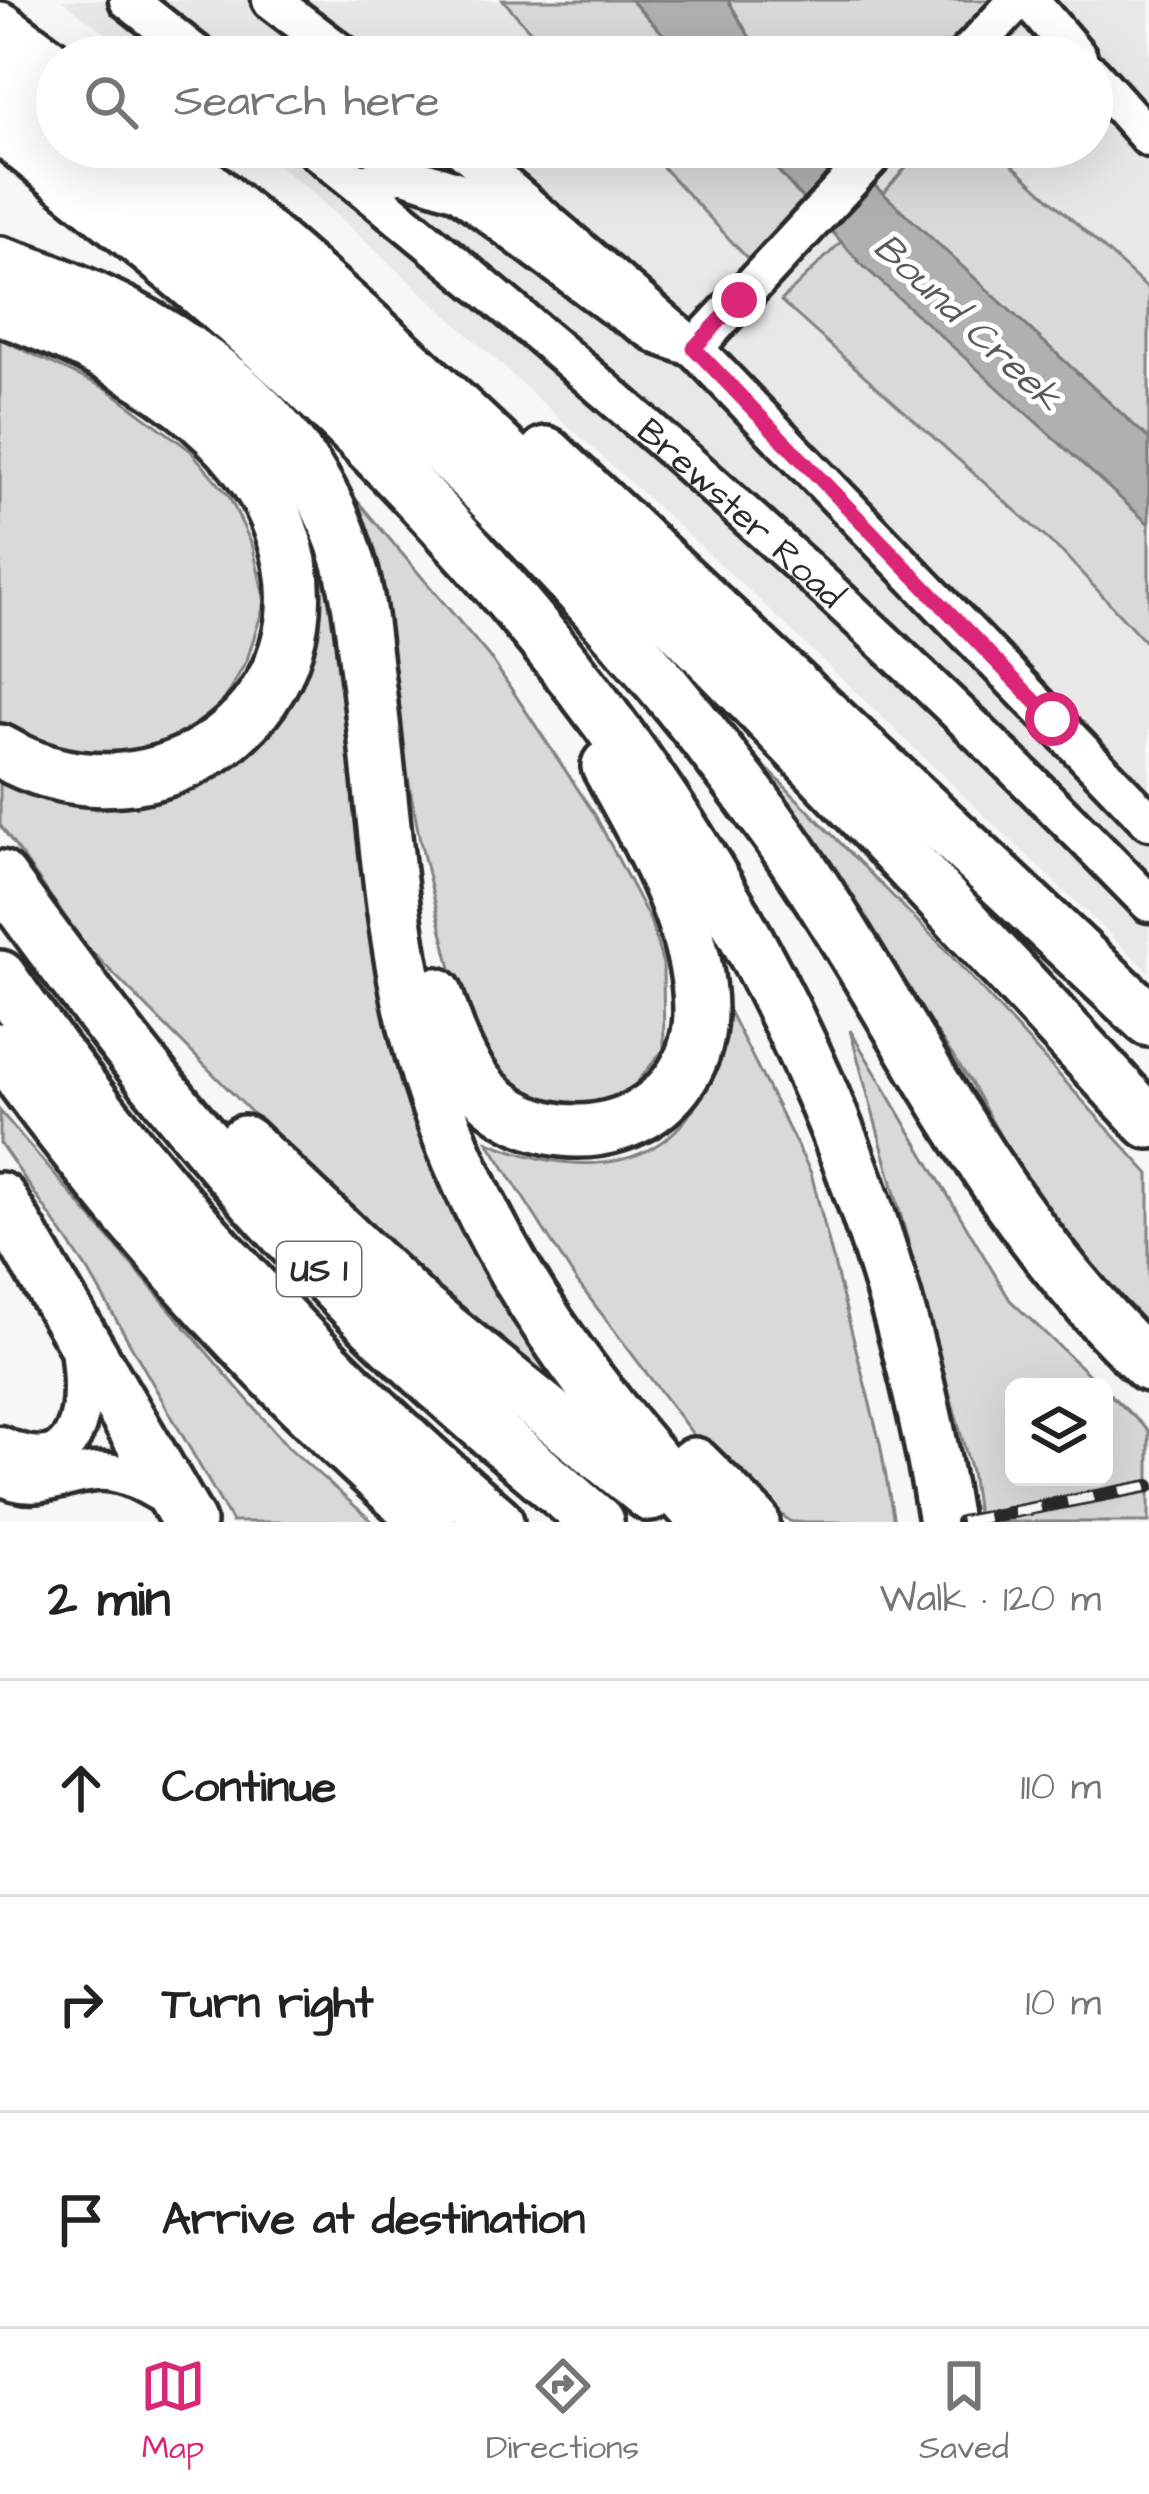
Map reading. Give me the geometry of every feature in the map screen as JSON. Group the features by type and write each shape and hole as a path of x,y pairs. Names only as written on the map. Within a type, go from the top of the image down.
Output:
{"highway":[{"path":"0,28 36,55"},
{"path":"0,86 36,111"},
{"path":"0,126 36,155"},
{"path":"52,168 192,282 304,382 436,514 613,726 678,818 736,912 788,1013 871,1219 943,1511"},
{"path":"114,168 240,266 374,384 618,636 710,746 798,863 887,1000 987,1169 1059,1273 1149,1364"},
{"path":"183,168 386,346 622,573 931,887 1149,1122"},
{"path":"201,168 303,242 410,330 687,580 1149,1020"},
{"path":"0,262 84,293 183,349 248,400 307,468 331,512 355,586 408,993 435,1094 485,1222 523,1290 593,1393 707,1522"},
{"path":"0,309 127,369 225,441 257,482 280,527 292,595 287,638 271,681 242,721 191,761 157,776 109,784 63,779 0,752"},
{"path":"381,785 444,1018 472,1077 514,1114 564,1132 600,1132 648,1111 676,1083 694,1049 698,992 685,933 628,803 507,595"},
{"name":"US 1","path":"0,877 214,1154 313,1263 450,1395 597,1522"},
{"path":"0,976 93,1103 223,1258 375,1414 496,1522"},
{"path":"77,982 419,1307 683,1522"},
{"path":"0,1049 82,1159 211,1309 301,1404 429,1522"},
{"path":"435,1094 498,1209 595,1350 662,1430 753,1522"},
{"path":"0,1199 183,1512"}],"street":[{"path":"128,0 173,36"},
{"path":"271,0 318,36"},
{"path":"985,36 1018,0"},
{"path":"1029,0 1060,36"},
{"path":"1113,98 1149,138"},
{"name":"Brewster Road","path":"339,168 551,343 766,533 1149,903"},
{"path":"484,168 694,348 1149,820"},
{"path":"694,348 861,168"},
{"path":"359,184 402,173 458,191 611,305 660,335 694,348"},
{"path":"0,1445 24,1456 54,1450 73,1436 86,1398 77,1333"},
{"path":"0,1475 42,1486 98,1471 129,1476 183,1512"}],"shaded area":[{"path":"62,0 1149,0 1149,972 754,595 280,168 1113,168 1113,36 109,36"},
{"path":"503,0 631,0 665,36 535,36"},
{"path":"728,0 1014,0 974,36 749,36"},
{"path":"664,168 776,168 803,199 748,259"},
{"path":"905,168 1016,168 1149,290 1149,439 883,194"},
{"path":"841,242 1149,524 1149,646 1064,554 781,301"},
{"path":"0,339 109,390 190,450 229,496 253,547 265,602 247,660 218,711 180,742 94,763 0,730"},
{"path":"332,471 492,660 595,815 650,920 663,964 664,1049 635,1085 600,1107 566,1112 513,1092 480,1051 460,1005 420,841 382,641"},
{"path":"300,495 321,546 475,1242 554,1383 549,1388 402,1278 256,1117 86,946 0,825 0,774 96,809 139,806 202,783 255,738"},
{"path":"729,730 945,949 1149,1174 1149,1339 1040,1209 970,1081"},
{"path":"723,999 811,1173 880,1443 894,1522 791,1522 714,1462 575,1279 488,1142 536,1158 580,1164 619,1160 654,1147 682,1124 703,1092 717,1050"},
{"path":"850,1030 1010,1300 1092,1378 1005,1378 1005,1486 1113,1486 1113,1397 1149,1431 1149,1522 978,1522 971,1471"},
{"path":"0,1111 288,1447 373,1522 232,1522 89,1272 0,1143"}],"water":[{"path":"631,0 728,0 749,36 665,36"},
{"name":"Bound Creek","path":"776,168 856,168 1149,439 1149,524 860,263"}],"railway":[{"path":"961,1522 1149,1486"}],"route":[{"path":"739,300 694,348 1052,719"}]}
